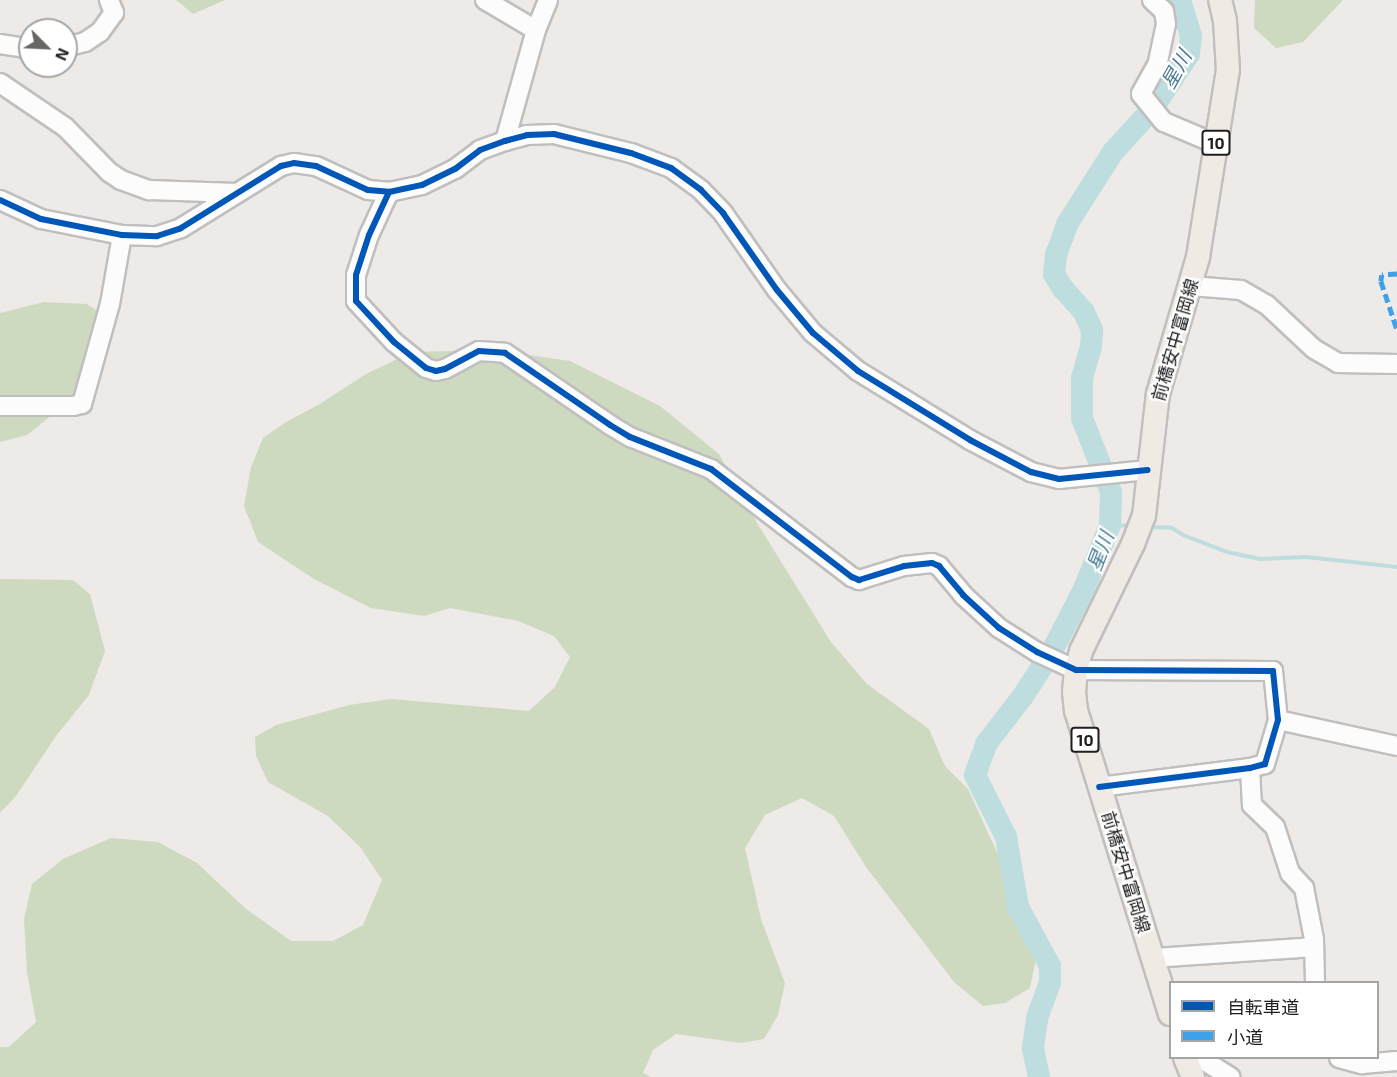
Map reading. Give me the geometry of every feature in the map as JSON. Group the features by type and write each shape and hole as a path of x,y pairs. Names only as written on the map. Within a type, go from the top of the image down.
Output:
{"main road":[{"name":"前橋安中富岡線","path":"1169,1011 1076,711 1076,670 1089,634 1138,532 1143,516 1138,471 1163,372 1191,286 1228,70 1225,21 1220,0"},
{"path":"1185,1059 1193,1077"}],"street":[{"path":"78,44 100,32 114,13 109,0"},
{"path":"485,0 536,30"},
{"path":"505,141 536,30 548,0"},
{"path":"1152,0 1164,11 1166,24 1160,56 1141,94 1164,122 1216,144"},
{"path":"0,44 18,47"},
{"path":"0,83 65,127 109,172 121,180 149,190 237,193"},
{"path":"0,200 41,219 122,235 157,236 181,228 281,166 294,163 316,166 368,190 388,192 422,184 455,170 480,150 505,141 527,135 554,134 631,153 671,168 701,190 723,213 777,290 813,333 858,371 970,440 1031,472 1059,479 1138,471"},
{"path":"388,192 369,235 356,275 356,301 394,342 418,363 436,371 479,351 505,353 630,437 711,469 852,577 859,580 904,566 932,563 939,566 963,595 999,628 1037,652 1076,670 1273,671 1278,720 1265,764 1250,768 1099,787"},
{"path":"0,406 82,404 110,304 122,235"},
{"path":"1191,286 1240,290 1267,305 1314,350 1338,363 1397,364"},
{"path":"1278,720 1397,746"},
{"path":"1250,768 1252,805 1275,827 1290,873 1304,888 1314,947 1315,981"},
{"path":"1153,958 1314,947"},
{"path":"1202,1059 1231,1077"},
{"path":"1343,1059 1362,1064 1397,1061"}],"green space":[{"path":"176,0 225,0 193,14"},
{"path":"1255,0 1343,0 1303,42 1276,48 1254,28"},
{"path":"44,302 87,304 103,315 91,361 72,399 27,435 0,442 0,313"},
{"path":"494,350 570,361 660,406 719,454 757,523 831,642 867,684 929,729 945,766 968,789 1039,944 1030,988 1005,1003 983,1006 954,982 866,867 834,816 802,798 765,815 745,848 761,919 785,983 778,1015 764,1039 741,1043 676,1034 653,1050 643,1073 651,1077 0,1077 0,1047 9,1047 36,1022 27,972 24,919 32,884 63,859 111,838 158,842 197,863 245,908 291,941 333,941 363,925 382,880 361,848 328,816 268,782 256,756 255,737 276,725 349,705 391,699 529,711 555,687 570,657 554,636 518,621 450,608 424,616 371,608 314,579 258,542 244,506 251,467 263,438 286,422 318,405 366,374 412,352"},
{"path":"0,579 73,580 90,594 105,651 89,695 56,736 16,796 0,813"}],"waterway":[{"name":"星川","path":"1039,1077 1033,1048 1037,1018 1050,982 1050,966 1018,907 1006,837 975,775 986,744 1023,696 1051,653 1084,589 1110,525 1111,492 1082,418 1082,378 1091,346 1092,330 1084,312 1063,289 1054,274 1056,255 1067,224 1113,152 1153,108 1189,54 1191,36 1180,0"},
{"path":"1110,525 1133,526"},
{"path":"1149,527 1172,528 1183,535 1227,552 1260,559 1307,557 1397,567"}],"marked path":[{"path":"1397,274 1382,275 1381,281 1397,329"}],"cycle path":[{"path":"0,200 41,219 122,235 157,236 181,228 281,166 294,163 316,166 368,190 389,192 422,185 455,169 480,150 505,141 527,135 554,134 631,153 671,168 701,190 723,213 777,290 813,333 858,371 970,440 1031,472 1059,479 1148,470"},
{"path":"389,192 369,235 356,275 356,301 394,342 426,368 436,371 445,369 479,351 505,353 630,437 711,469 852,577 859,580 904,566 932,563 939,566 963,595 999,628 1037,652 1076,670 1273,671 1278,720 1265,764 1250,768 1099,787"}]}
